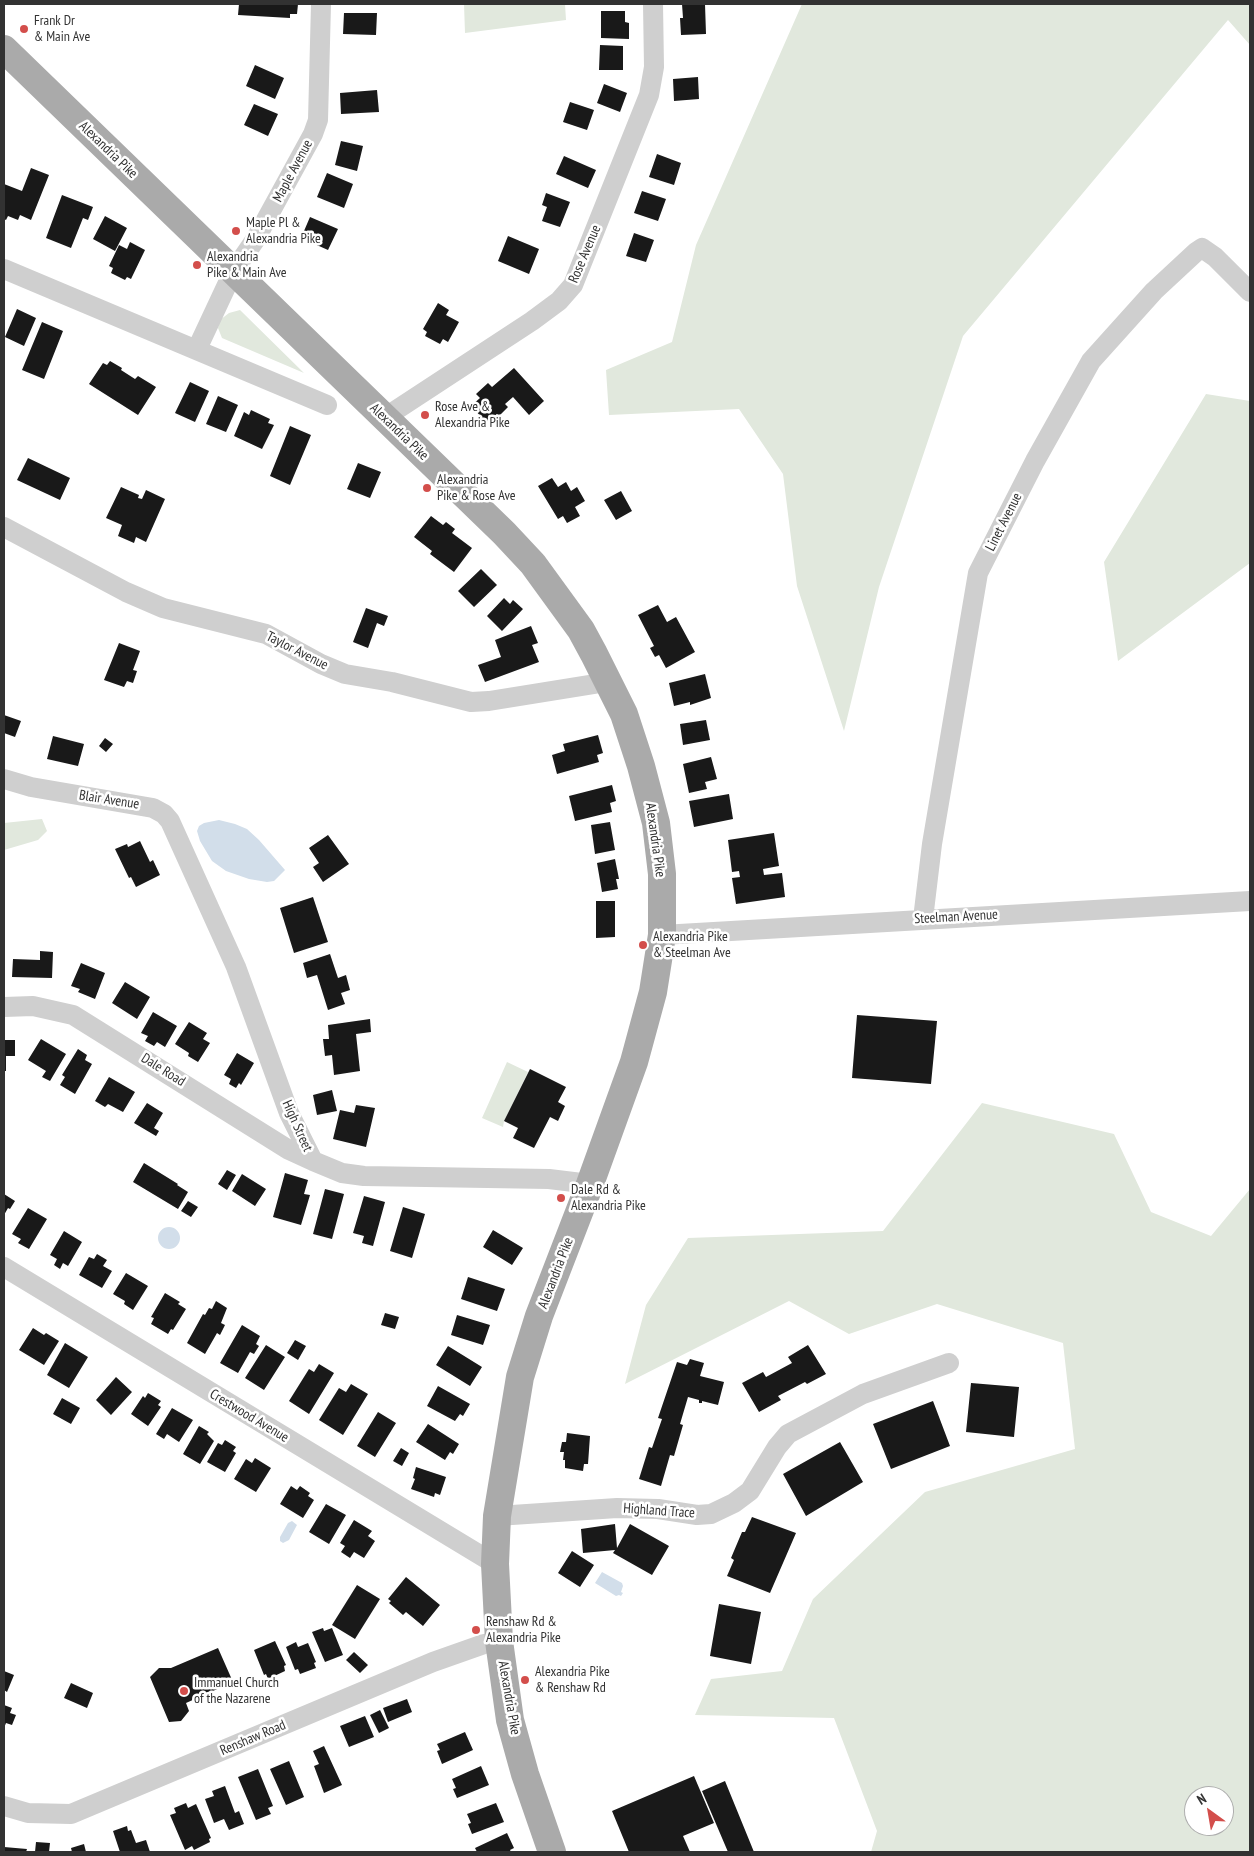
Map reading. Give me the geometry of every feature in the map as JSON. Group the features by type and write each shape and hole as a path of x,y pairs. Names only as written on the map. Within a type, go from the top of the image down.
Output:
{"main road":[{"name":"Alexandria Pike","path":"4,49 504,533 533,564 581,630 626,722 641,766 656,823 662,874 662,935 653,992 634,1062 540,1316 520,1377 497,1516 494,1564 499,1641 510,1720 525,1774 552,1852"}],"street":[{"name":"Maple Avenue","path":"196,349 234,272 255,240 313,134 318,120 321,4"},
{"name":"Rose Avenue","path":"384,418 532,321 559,301 573,285 649,95 654,67 653,4"},
{"name":"Linet Avenue","path":"923,919 934,835 978,573 1035,460 1091,361 1154,292 1196,252 1202,248 1215,257 1250,292"},
{"path":"4,269 327,405"},
{"name":"Taylor Avenue","path":"4,527 126,592 163,608 266,634 321,664 345,674 392,682 471,702 489,701 607,682"},
{"name":"Blair Avenue","path":"4,779 31,786 152,808 170,821 188,858"},
{"name":"High Street","path":"188,858 236,967 289,1113 313,1161 342,1173 364,1176 549,1179 590,1184"},
{"name":"Steelman Avenue","path":"662,935 1250,901"},
{"name":"Dale Road","path":"4,1007 33,1006 73,1015 289,1150 313,1161"},
{"name":"Crestwood Avenue","path":"4,1267 494,1564"},
{"name":"Highland Trace","path":"497,1516 617,1508 658,1510 697,1515 711,1514 734,1503 750,1491 777,1447 788,1434 863,1394 949,1362"},
{"name":"Renshaw Road","path":"4,1806 28,1814 71,1814 433,1662 484,1644 499,1641"}],"shaded area":[{"path":"464,4 565,4 566,20 465,33"},
{"path":"802,4 1250,4 1250,45 1228,20 963,336 879,587 844,731 797,586 783,474 739,409 609,415 606,370 672,342 696,245"},
{"path":"240,310 304,373 222,338 218,328 220,320 229,313"},
{"path":"1206,394 1250,401 1250,563 1118,661 1104,562"},
{"path":"42,819 47,831 38,840 4,850 4,823"},
{"path":"219,820 247,829 285,870 274,881 267,882 249,879 226,871 212,861 200,841 197,831 199,826 204,823"},
{"path":"507,1062 528,1072 504,1121 503,1127 482,1118"},
{"path":"982,1103 1114,1134 1151,1212 1211,1236 1250,1189 1250,1852 871,1852 877,1831 834,1718 695,1715 711,1679 782,1671 813,1599 925,1492 1075,1449 1063,1343 937,1304 849,1334 789,1301 625,1384 646,1305 688,1238 883,1231"},
{"path":"169,1227 177,1230 180,1238 177,1246 169,1249 161,1246 158,1238 161,1230"},
{"path":"292,1521 297,1525 289,1540 283,1543 280,1541 280,1537 288,1523"},
{"path":"602,1572 622,1583 621,1592 623,1593 621,1596 616,1596 595,1583"}],"building":[{"path":"239,4 298,4 297,14 290,14 290,18 238,15"},
{"path":"682,4 705,4 706,34 681,35 680,18 683,18"},
{"path":"601,11 625,11 625,22 629,23 629,39 601,38"},
{"path":"344,13 377,13 376,35 343,34"},
{"path":"600,45 623,46 623,70 599,70"},
{"path":"255,65 284,78 275,99 246,86"},
{"path":"698,77 699,99 674,101 673,79"},
{"path":"604,84 627,93 620,112 597,103"},
{"path":"377,90 379,112 341,114 340,93"},
{"path":"570,102 594,110 587,130 563,122"},
{"path":"254,104 278,114 268,136 244,125"},
{"path":"341,141 363,146 357,171 335,165"},
{"path":"657,154 681,163 674,185 649,177"},
{"path":"564,156 596,170 588,188 556,174"},
{"path":"31,168 49,175 31,220 20,215 18,220 8,216 6,220 4,219 4,184 22,191"},
{"path":"327,173 353,184 344,208 317,197"},
{"path":"642,191 666,199 658,221 634,213"},
{"path":"546,193 570,202 560,227 542,221 547,207 542,205"},
{"path":"62,195 93,207 88,220 83,218 71,248 46,238"},
{"path":"105,216 127,228 115,251 93,239"},
{"path":"310,217 338,229 328,250 301,238"},
{"path":"634,233 654,240 646,262 626,256"},
{"path":"508,236 539,249 529,274 498,261"},
{"path":"130,242 145,250 131,279 127,277 125,280 111,273 113,268 109,266 119,245 127,249"},
{"path":"438,303 449,310 446,315 459,322 448,342 443,339 440,344 425,336 427,332 423,329"},
{"path":"17,309 36,318 24,346 5,337"},
{"path":"42,322 63,331 44,379 22,370"},
{"path":"110,361 135,379 138,376 156,387 138,415 89,384 103,363 107,365"},
{"path":"514,368 544,401 529,415 513,397 505,404 508,407 499,416 497,414 487,423 471,406 480,398 476,394 488,383 492,387"},
{"path":"190,382 209,391 195,422 175,413"},
{"path":"218,396 238,405 226,432 206,424"},
{"path":"251,410 270,419 268,423 274,425 262,449 234,436 244,412 249,415"},
{"path":"290,426 311,435 290,485 270,476"},
{"path":"28,458 70,478 60,500 17,480"},
{"path":"358,463 381,472 370,498 347,489"},
{"path":"552,478 558,487 566,482 571,491 577,487 585,501 575,507 580,516 567,523 563,516 558,519 538,486"},
{"path":"121,487 139,495 138,498 142,499 146,490 165,499 146,542 136,537 134,543 118,536 122,525 106,518"},
{"path":"621,491 632,511 616,520 604,500"},
{"path":"431,516 443,525 446,522 455,529 452,533 472,548 454,572 430,554 432,551 414,537"},
{"path":"481,569 497,585 474,607 458,591"},
{"path":"504,598 510,604 513,600 523,609 502,631 487,616"},
{"path":"658,605 667,622 676,617 695,652 666,668 659,655 655,657 650,648 654,646 638,615"},
{"path":"366,608 388,616 384,626 377,623 368,648 353,642"},
{"path":"531,626 538,643 532,645 539,662 485,682 478,665 501,657 495,640"},
{"path":"119,643 140,651 133,670 137,671 133,683 127,681 124,687 104,680"},
{"path":"705,674 711,698 690,705 690,702 674,706 669,683"},
{"path":"4,715 21,721 15,737 4,733"},
{"path":"706,720 710,740 683,745 680,724"},
{"path":"598,735 603,753 597,755 599,762 557,774 552,755 565,751 563,744"},
{"path":"53,736 84,744 78,766 47,759"},
{"path":"105,738 113,744 106,752 99,746"},
{"path":"711,757 717,779 705,782 707,789 689,793 683,764"},
{"path":"612,785 616,801 610,803 612,812 575,821 569,796"},
{"path":"729,794 733,819 694,827 689,801"},
{"path":"610,822 615,850 595,854 591,825"},
{"path":"774,833 779,866 763,869 764,875 782,873 785,897 736,904 732,878 740,877 739,871 732,872 728,840"},
{"path":"328,835 349,864 323,882 313,867 319,863 309,848"},
{"path":"140,841 150,862 153,860 160,875 136,887 131,877 129,878 115,849 127,844 128,847"},
{"path":"615,859 619,879 616,879 618,889 602,892 597,863"},
{"path":"313,897 328,942 294,953 280,908"},
{"path":"596,901 615,901 615,937 596,938"},
{"path":"40,951 53,952 52,978 12,977 13,959 40,960"},
{"path":"330,954 338,978 346,975 350,990 341,993 345,1004 328,1010 317,975 307,978 303,963"},
{"path":"81,963 105,973 95,999 78,992 80,989 71,986"},
{"path":"125,982 150,997 137,1019 112,1003"},
{"path":"153,1012 177,1026 165,1047 157,1042 154,1046 145,1041 148,1036 141,1033"},
{"path":"857,1015 937,1021 931,1084 852,1078"},
{"path":"370,1019 371,1032 356,1034 360,1071 334,1075 332,1055 325,1056 323,1039 329,1039 328,1025"},
{"path":"189,1022 207,1033 203,1039 210,1043 198,1062 188,1056 189,1053 175,1044"},
{"path":"41,1039 66,1054 50,1081 42,1077 46,1071 28,1060"},
{"path":"4,1040 15,1040 15,1056 6,1056 6,1071 4,1071"},
{"path":"78,1049 87,1055 85,1060 92,1064 75,1094 60,1085 65,1077 62,1075"},
{"path":"237,1053 254,1063 241,1085 239,1083 236,1088 229,1084 231,1079 224,1075"},
{"path":"530,1069 566,1087 558,1102 565,1106 558,1121 550,1117 534,1148 513,1138 518,1128 504,1121"},
{"path":"109,1077 135,1092 123,1112 108,1104 105,1107 95,1101"},
{"path":"332,1090 337,1111 317,1115 313,1095"},
{"path":"147,1103 163,1113 154,1128 159,1131 156,1136 134,1123"},
{"path":"356,1105 375,1108 366,1147 333,1139 340,1110 354,1113"},
{"path":"144,1163 188,1192 178,1209 133,1182"},
{"path":"227,1170 236,1175 227,1190 218,1184"},
{"path":"285,1173 308,1180 304,1194 310,1195 301,1225 273,1217"},
{"path":"242,1174 266,1189 255,1206 232,1191"},
{"path":"325,1189 344,1194 332,1239 313,1234"},
{"path":"4,1194 15,1201 4,1215"},
{"path":"364,1196 385,1202 373,1246 362,1243 364,1236 353,1233"},
{"path":"188,1201 198,1207 191,1217 181,1211"},
{"path":"403,1207 425,1214 412,1258 390,1251"},
{"path":"28,1208 47,1219 29,1249 18,1243 21,1239 12,1234"},
{"path":"493,1230 523,1248 512,1265 483,1247"},
{"path":"64,1231 82,1242 68,1266 63,1263 60,1269 54,1265 57,1259 50,1255"},
{"path":"97,1254 107,1260 103,1266 112,1271 102,1288 79,1275 89,1257 94,1259"},
{"path":"126,1273 148,1286 133,1310 124,1304 125,1301 113,1294"},
{"path":"468,1277 505,1289 497,1311 461,1299"},
{"path":"165,1293 180,1302 178,1304 186,1309 173,1330 171,1329 168,1334 151,1324 154,1318 151,1317"},
{"path":"216,1301 227,1308 221,1323 225,1325 220,1335 217,1333 205,1354 187,1343 203,1314 205,1315 209,1308 212,1309"},
{"path":"385,1313 399,1317 395,1329 381,1325"},
{"path":"457,1315 490,1325 483,1345 451,1335"},
{"path":"242,1325 260,1336 256,1344 259,1346 254,1354 250,1352 238,1373 220,1363"},
{"path":"33,1328 59,1341 44,1365 19,1350"},
{"path":"295,1340 306,1346 298,1360 287,1353"},
{"path":"65,1343 88,1357 69,1388 47,1375"},
{"path":"266,1345 285,1357 264,1390 245,1378"},
{"path":"808,1345 826,1374 778,1396 781,1400 759,1412 742,1383 763,1372 766,1377 792,1363 788,1357"},
{"path":"448,1346 482,1367 470,1386 436,1365"},
{"path":"690,1359 704,1363 700,1376 724,1382 718,1405 702,1401 702,1403 699,1403 699,1400 688,1397 680,1424 683,1425 674,1456 670,1455 661,1486 639,1479 649,1447 652,1448 662,1419 658,1418 677,1362 687,1365"},
{"path":"319,1364 334,1373 309,1414 289,1401 309,1369 314,1372"},
{"path":"116,1377 132,1392 111,1415 96,1400"},
{"path":"971,1383 1019,1387 1014,1437 966,1432"},
{"path":"351,1384 368,1394 343,1435 319,1420 339,1388 346,1392"},
{"path":"438,1386 470,1404 463,1416 460,1414 455,1421 427,1406"},
{"path":"148,1393 161,1401 158,1405 161,1407 148,1426 131,1414 143,1396 145,1398"},
{"path":"62,1398 80,1408 71,1424 53,1414"},
{"path":"933,1401 950,1446 891,1469 873,1424"},
{"path":"172,1408 193,1420 179,1442 167,1434 164,1439 156,1434"},
{"path":"378,1412 396,1423 375,1457 357,1446"},
{"path":"428,1424 459,1444 453,1454 450,1452 445,1460 416,1442"},
{"path":"199,1426 209,1432 207,1434 214,1441 200,1464 183,1454"},
{"path":"567,1433 590,1436 588,1464 584,1464 583,1471 565,1468 564,1452 560,1452 562,1442 566,1442"},
{"path":"225,1440 236,1447 233,1451 236,1453 225,1472 207,1462 218,1443 222,1445"},
{"path":"840,1442 863,1482 806,1516 783,1474"},
{"path":"401,1448 409,1453 402,1466 393,1461"},
{"path":"255,1458 271,1468 256,1492 234,1479 246,1459 252,1463"},
{"path":"416,1467 446,1477 440,1495 435,1493 434,1497 411,1489 415,1479 413,1478"},
{"path":"291,1486 297,1490 300,1486 310,1493 308,1496 314,1500 303,1518 280,1504"},
{"path":"326,1504 346,1515 329,1544 309,1532"},
{"path":"752,1517 796,1533 770,1593 727,1576 734,1560 731,1558 742,1532 745,1532"},
{"path":"354,1520 372,1531 368,1536 375,1541 364,1558 354,1552 350,1558 341,1552 345,1546 340,1543"},
{"path":"615,1524 617,1548 630,1524 669,1546 652,1575 613,1553 615,1550 583,1553 581,1529"},
{"path":"572,1551 594,1565 580,1587 558,1573"},
{"path":"406,1577 440,1605 423,1626 406,1612 403,1615 389,1603 391,1601 388,1599"},
{"path":"357,1585 380,1599 355,1639 332,1625"},
{"path":"719,1604 761,1612 751,1664 710,1656"},
{"path":"323,1628 324,1631 332,1628 343,1655 325,1662 312,1632"},
{"path":"275,1641 286,1665 284,1666 285,1671 268,1679 266,1674 264,1675 254,1650"},
{"path":"296,1642 298,1647 308,1643 316,1662 314,1663 316,1668 300,1674 298,1669 295,1670 286,1647"},
{"name":"Immanuel Church of the Nazarene","path":"218,1648 233,1682 186,1703 189,1711 181,1721 169,1722 150,1677 159,1668 171,1668"},
{"path":"354,1652 368,1665 360,1673 346,1660"},
{"path":"4,1671 14,1675 7,1692 4,1690"},
{"path":"71,1683 93,1693 87,1708 64,1698"},
{"path":"407,1699 412,1712 388,1722 383,1708"},
{"path":"4,1705 12,1708 10,1713 16,1715 12,1725 6,1723 4,1728"},
{"path":"380,1710 389,1728 379,1733 370,1715"},
{"path":"365,1716 374,1737 349,1747 340,1726"},
{"path":"465,1732 473,1750 442,1764 437,1751 440,1750 437,1744"},
{"path":"324,1746 342,1785 324,1793 314,1766 319,1764 313,1751"},
{"path":"289,1761 304,1797 286,1805 270,1769"},
{"path":"481,1766 489,1785 457,1798 453,1789 456,1788 452,1779"},
{"path":"258,1769 273,1806 268,1808 271,1814 256,1820 238,1777"},
{"path":"694,1776 714,1823 683,1836 690,1852 629,1852 612,1811"},
{"path":"725,1781 754,1852 728,1852 702,1791"},
{"path":"225,1786 235,1813 239,1811 244,1824 229,1830 224,1819 214,1823 205,1799 214,1796 212,1791"},
{"path":"186,1803 188,1808 196,1804 211,1838 209,1839 210,1842 194,1850 192,1846 185,1850 170,1815 176,1813 174,1808"},
{"path":"496,1803 504,1822 472,1834 468,1824 471,1823 467,1814"},
{"path":"127,1826 128,1831 131,1830 136,1843 146,1840 150,1852 120,1852 113,1831"},
{"path":"507,1833 514,1848 510,1850 511,1852 477,1852 475,1848"},
{"path":"36,1842 50,1843 49,1852 35,1852"},
{"path":"84,1844 86,1852 72,1852 71,1848"},
{"path":"4,1847 27,1849 26,1852 4,1852"}],"place":[{"name":"Frank Dr & Main Ave","path":"24,29"},
{"name":"Maple Pl & Alexandria Pike","path":"236,231"},
{"name":"Alexandria Pike & Main Ave","path":"197,265"},
{"name":"Rose Ave & Alexandria Pike","path":"425,415"},
{"name":"Alexandria Pike & Rose Ave","path":"427,488"},
{"name":"Alexandria Pike & Steelman Ave","path":"643,945"},
{"name":"Dale Rd & Alexandria Pike","path":"561,1198"},
{"name":"Renshaw Rd & Alexandria Pike","path":"476,1630"},
{"name":"Alexandria Pike & Renshaw Rd","path":"525,1680"},
{"name":"Immanuel Church of the Nazarene","path":"184,1691"}]}
